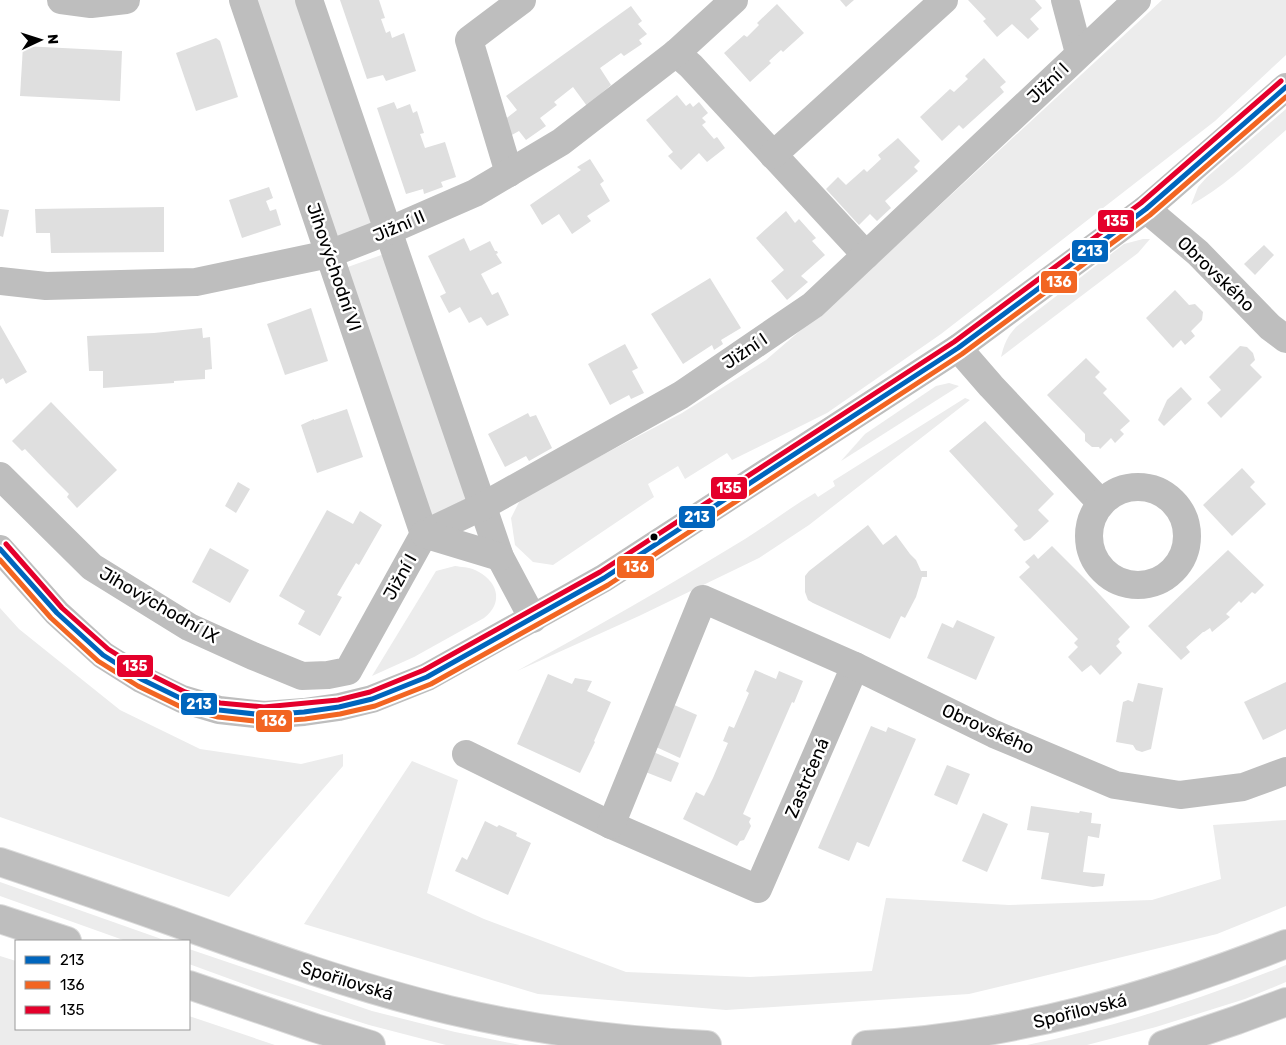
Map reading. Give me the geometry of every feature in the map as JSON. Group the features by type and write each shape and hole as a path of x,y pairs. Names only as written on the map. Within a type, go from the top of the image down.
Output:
{"main road":[{"path":"61,0 91,4 126,0"},
{"name":"Jihovýchodní VI","path":"243,0 424,534"},
{"path":"309,0 500,557 533,619"},
{"path":"509,173 469,40 522,0"},
{"name":"Jižní II","path":"0,281 46,286 196,282 329,254 475,194 561,142 676,53 734,0"},
{"path":"773,155 944,0"},
{"path":"1065,0 1079,53"},
{"name":"Jižní I","path":"348,671 424,534 482,506 682,395 813,305 1137,0"},
{"path":"676,53 866,255"},
{"path":"0,549 56,613 103,655 141,679 182,699 219,710 264,715 339,707 372,698 427,677 604,578 958,348 1146,209 1286,87"},
{"name":"Obrovského","path":"1146,209 1198,253 1270,327 1286,339"},
{"path":"958,348 990,386 1101,503"},
{"name":"Jihovýchodní IX","path":"0,476 92,567 189,627 302,676 328,675 348,671"},
{"path":"424,534 500,557"},
{"name":"Obrovského","path":"611,825 703,599 855,666 994,734 1115,785 1180,795 1243,787 1286,772"},
{"name":"Zastrčená","path":"611,825 758,889 855,666"},
{"path":"466,754 611,825"},
{"name":"Spořilovská","path":"0,862 291,963 370,989 418,1002 505,1022 561,1032 609,1038 707,1045"},
{"path":"0,919 64,940"},
{"name":"Spořilovská","path":"866,1045 978,1033 1055,1018 1176,984 1286,944"},
{"path":"190,985 371,1045"},
{"path":"1162,1045 1286,1002"}],"shaded area":[{"path":"254,0 301,0 378,229 337,245"},
{"path":"1162,0 1286,0 1286,55 1215,121 941,334 827,413 732,460 727,453 685,479 678,466 648,484 654,497 553,565 533,562 515,545 511,518 521,498 682,413 766,360 859,280"},
{"path":"1286,109 1286,130 1229,180 1191,205 1198,187 1207,177"},
{"path":"1150,239 1138,253 1001,357 1006,341 1016,327 1124,244"},
{"path":"387,253 468,498 433,515 427,511 345,268"},
{"path":"949,383 959,386 841,461 865,434 936,386"},
{"path":"965,398 970,400 809,525 759,558 639,616 517,671 717,556 815,493 818,497 835,486 833,481"},
{"path":"455,566 473,569 489,579 496,592 495,605 491,612 484,618 414,657 372,676 436,571"},
{"path":"0,608 19,629 120,710 200,749 301,764 343,754 343,766 229,897 0,817"},
{"path":"412,761 458,780 427,893 484,919 626,972 750,977 872,971 886,898 1009,905 1152,900 1221,879 1213,825 1286,820 1286,906 1217,934 969,994 726,1010 538,994 304,924"},
{"path":"0,882 164,940 123,940 0,896"},
{"path":"190,949 372,1011 455,1032 520,1045 446,1045 369,1025 263,991 190,964"},
{"path":"0,956 15,961 15,1030 190,1030 190,1016 275,1045 0,1045"},
{"path":"1286,965 1286,982 1245,999 1156,1027 1087,1045 1027,1045 1093,1030 1158,1011"}],"building":[{"path":"340,0 379,0 385,18 381,19 386,33 390,31 392,38 404,33 416,71 386,81 383,75 367,79"},
{"path":"840,0 854,0 846,7"},
{"path":"968,0 1035,0 1042,8 1030,19 1039,29 1028,39 1012,24 997,37 983,21 986,19"},
{"path":"777,4 804,33 783,52 781,50 769,61 771,63 750,82 724,53 744,35 747,37 759,25 757,23"},
{"path":"631,6 642,21 638,24 647,34 639,40 642,44 624,56 621,53 600,68 611,85 587,106 573,87 554,102 557,105 540,118 546,126 526,140 519,131 510,136 504,120 517,110 506,96"},
{"path":"216,38 220,41 238,97 196,111 176,53"},
{"path":"23,46 122,51 120,101 20,96"},
{"path":"984,58 1006,82 1000,87 1004,92 963,129 959,125 942,141 920,117 950,89 954,92 968,79 965,76"},
{"path":"677,95 686,106 690,103 693,107 699,102 708,113 702,118 706,122 702,125 714,139 717,137 725,148 707,162 699,153 681,170 668,156 673,152 646,120"},
{"path":"394,102 397,109 410,104 413,113 417,111 424,133 420,134 425,148 445,142 456,177 441,182 443,187 424,194 423,189 406,194 377,108"},
{"path":"898,138 920,161 914,167 918,171 885,201 891,208 877,221 870,214 859,225 826,189 838,177 846,185 864,169 867,172 881,159 878,155"},
{"path":"590,159 604,181 600,184 610,201 587,216 591,221 572,234 559,214 542,225 530,205 581,170 577,167"},
{"path":"269,187 273,198 266,201 270,211 276,209 281,225 242,238 229,200"},
{"path":"164,207 164,252 51,253 50,233 36,233 35,209"},
{"path":"0,209 9,210 3,237 0,236"},
{"path":"786,211 795,223 799,219 816,238 812,241 825,255 801,276 808,282 787,300 771,281 784,270 756,238"},
{"path":"464,238 470,251 490,241 502,263 481,274 492,295 498,292 509,315 487,326 481,317 469,323 460,307 449,313 440,296 446,293 428,256"},
{"path":"1264,245 1274,255 1255,275 1244,264"},
{"path":"710,278 741,328 721,340 723,344 714,350 712,345 683,364 651,314"},
{"path":"1175,290 1189,305 1195,304 1203,312 1202,320 1191,331 1195,336 1185,345 1181,340 1173,348 1146,318"},
{"path":"311,308 328,361 285,375 267,324"},
{"path":"0,325 27,372 6,384 3,378 0,380"},
{"path":"202,328 203,338 210,337 212,369 205,370 205,379 103,388 103,371 89,371 87,336 154,333"},
{"path":"625,344 638,368 632,371 644,393 631,399 629,395 610,405 588,364"},
{"path":"1240,346 1247,347 1253,353 1255,360 1250,365 1262,377 1221,418 1207,403 1221,390 1209,377"},
{"path":"1086,358 1100,372 1095,377 1107,389 1103,393 1130,421 1120,430 1124,434 1115,443 1111,438 1100,449 1099,447 1092,447 1085,441 1085,434 1047,395"},
{"path":"1181,387 1192,399 1164,426 1158,420 1167,400"},
{"path":"51,402 117,470 77,508 67,497 69,494 25,449 22,451 12,441"},
{"path":"347,409 363,457 317,473 301,425"},
{"path":"528,413 530,417 536,415 552,448 529,461 526,456 505,467 488,434"},
{"path":"985,421 1054,494 1038,510 1049,521 1030,539 1024,541 1014,530 1018,526 949,451"},
{"path":"1242,468 1255,482 1250,487 1266,504 1232,536 1203,505"},
{"path":"238,482 250,489 236,513 225,506"},
{"path":"327,510 353,524 360,511 382,525 359,565 356,563 337,595 342,597 320,636 298,624 305,611 279,596"},
{"path":"868,525 883,545 896,535 916,560 921,571 927,571 927,577 922,577 916,597 905,618 901,616 890,639 813,603 808,600 805,592 805,576 809,571"},
{"path":"1052,546 1130,627 1118,639 1120,642 1116,646 1122,653 1100,675 1091,665 1082,672 1068,657 1078,647 1074,643 1078,639 1019,577 1030,567 1025,562 1034,554 1038,559"},
{"path":"210,548 249,570 230,603 192,582"},
{"path":"1228,550 1264,585 1255,594 1252,592 1241,603 1239,601 1226,614 1230,617 1212,632 1210,628 1203,632 1186,647 1190,652 1181,660 1148,626"},
{"path":"957,620 995,637 976,680 927,658 942,623 953,628"},
{"path":"755,670 776,679 779,671 803,681 743,814 751,818 749,822 751,826 744,840 740,841 737,846 683,819 696,792 704,796 713,778 728,743 723,741 729,726 734,728 749,693 746,691"},
{"path":"548,674 572,684 575,678 592,681 587,691 611,702 580,773 517,744"},
{"path":"1286,682 1286,729 1263,740 1244,702"},
{"path":"1138,683 1163,688 1151,749 1142,752 1136,750 1133,745 1116,742 1123,702 1128,700 1133,702"},
{"path":"672,704 697,715 680,758 654,746"},
{"path":"871,726 886,732 888,727 916,739 869,847 857,842 849,861 818,848"},
{"path":"651,751 679,763 671,782 643,771"},
{"path":"947,765 970,774 957,805 934,795"},
{"path":"1031,806 1092,813 1091,823 1101,824 1099,838 1088,836 1083,872 1105,874 1103,886 1093,887 1041,879 1049,833 1027,830"},
{"path":"983,813 1008,824 987,872 962,861"},
{"path":"485,821 517,833 516,836 531,843 508,895 455,871 462,857 467,860"}],"transit line":[{"name":"135","path":"6,544 62,608 108,649 145,672 185,692 220,703 264,707 338,700 370,692 424,670 600,572 954,342 1141,203 1281,81"},
{"name":"213","path":"0,549 57,613 103,655 141,679 182,699 219,710 264,715 339,707 372,699 427,677 604,578 958,348 1146,209 1286,87"},
{"name":"136","path":"0,560 51,618 98,661 138,686 179,706 218,717 264,722 340,714 375,706 431,684 608,585 962,354 1150,215 1286,97"}]}
